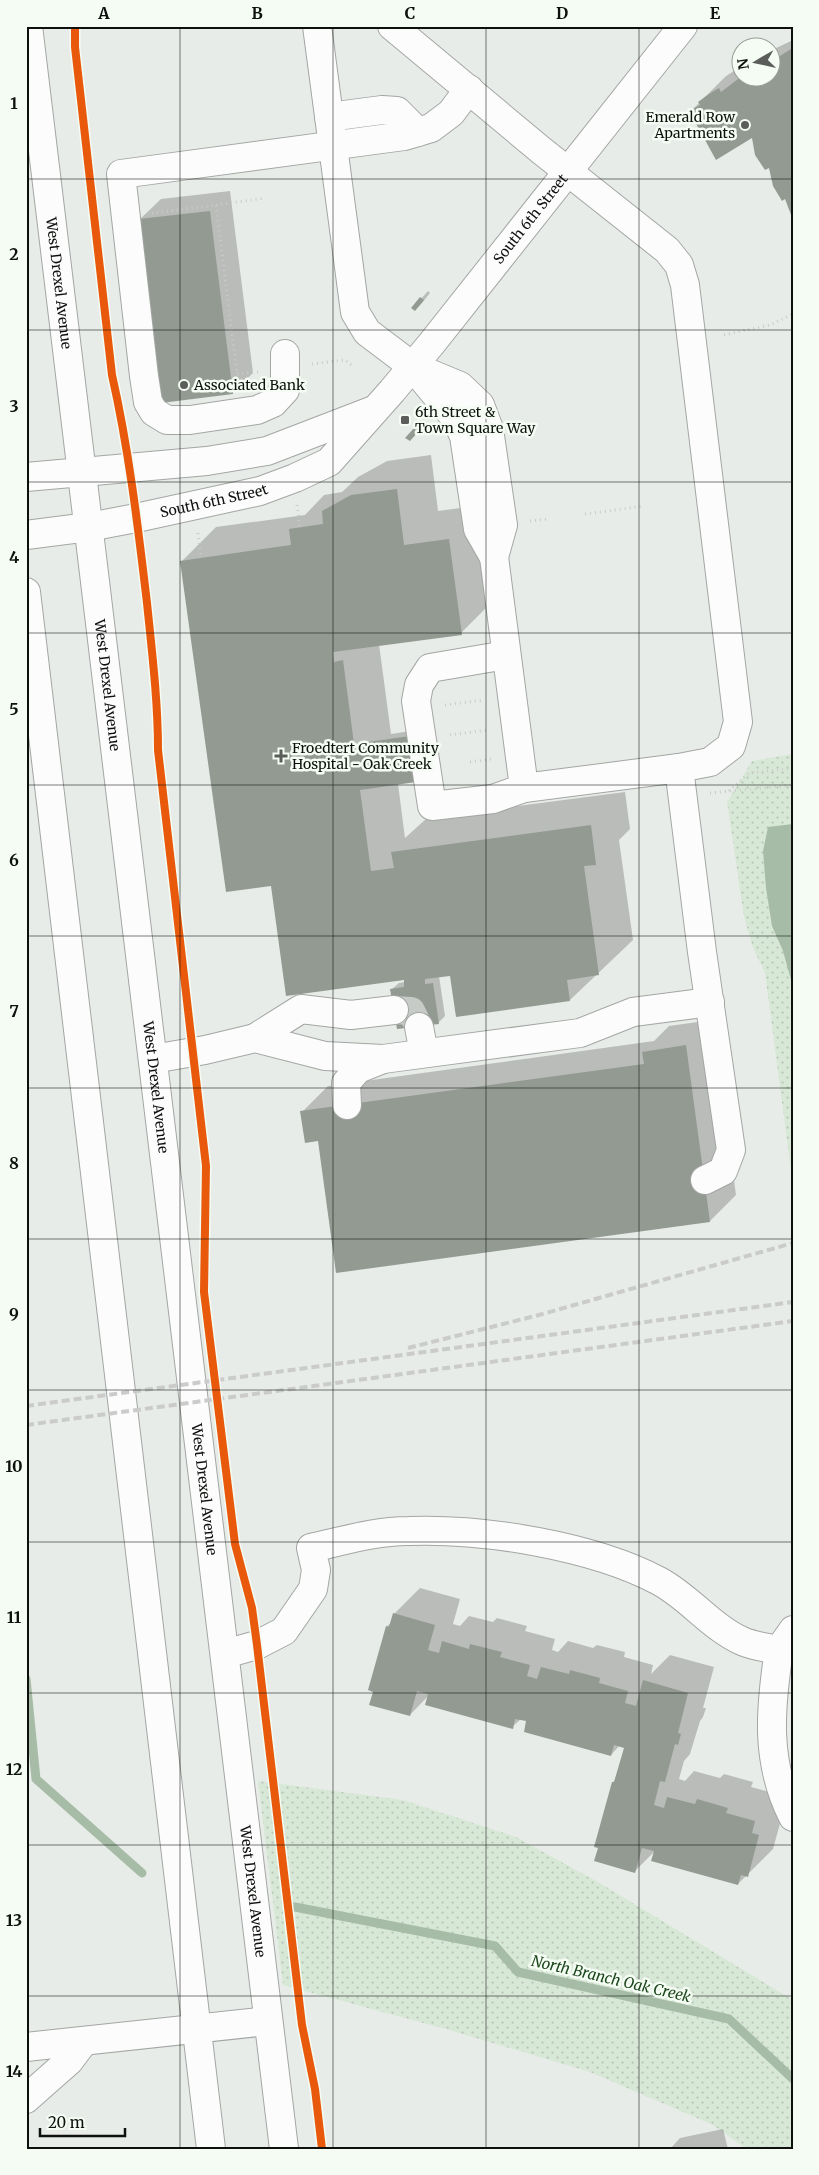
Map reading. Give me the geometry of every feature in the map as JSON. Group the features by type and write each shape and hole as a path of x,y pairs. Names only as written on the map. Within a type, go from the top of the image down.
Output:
{"street":[{"name":"West Drexel Avenue","path":"28,26 284,2149"},
{"path":"317,26 355,312 368,332 412,366 456,419 464,436 478,528 494,557 524,788"},
{"path":"392,26 542,151 667,250 679,265 685,285 738,722 731,746 710,762 679,768 524,788 494,799 432,806 416,701 419,685 430,668 506,655"},
{"name":"South 6th Street","path":"26,535 89,527 260,491 295,478 329,462 412,366 683,26"},
{"path":"296,360 285,390 273,404 257,410 190,420 167,420 154,412 148,402 144,376 120,174 404,136 432,128 451,113 469,89"},
{"path":"329,117 382,110 397,111 418,132"},
{"name":"South 6th Street","path":"26,477 207,461 266,452 375,409"},
{"path":"26,592 36,754 211,2149"},
{"path":"679,768 731,1150 723,1171 704,1180"},
{"path":"255,1038 325,1056 383,1059 580,1033 634,1012 710,1002"},
{"path":"153,1060 255,1038 301,1010 351,1015 394,1010"},
{"path":"419,1026 424,1053"},
{"path":"347,1105 346,1083 358,1069 383,1059"},
{"path":"225,1654 257,1645 284,1631 313,1589 316,1570 311,1548 375,1534 407,1530 448,1531 519,1540 581,1552 624,1565 660,1582 743,1642 786,1640 772,1699 771,1737 776,1773 786,1804 793,1817"},
{"path":"26,2047 268,2021"},
{"path":"26,2099 69,2061 84,2041"}],"path":[{"path":"147,213 265,198"},
{"path":"216,205 237,374 260,371"},
{"path":"724,335 763,328 793,314"},
{"path":"296,360 345,360 354,367"},
{"path":"297,504 300,527"},
{"path":"585,514 644,506"},
{"path":"198,530 201,558"},
{"path":"418,709 512,697"},
{"path":"422,739 516,727"},
{"path":"729,791 749,773 793,768"},
{"path":"704,794 793,785"}],"shaded area":[{"path":"793,754 793,1186 765,973 753,948 744,917 727,802 752,761"},
{"path":"793,824 793,987 783,951 772,926 763,851 768,827"},
{"path":"258,1781 403,1800 516,1837 598,1882 793,2000 793,2149 746,2149 713,2125 590,2072 449,2030 283,1985"}],"building":[{"name":"Emerald Row Apartments","path":"791,49 793,52 793,220 785,199 782,201 773,186 769,168 765,170 755,155 752,138 716,160 689,111 700,105 698,102 709,94 719,88 721,92 732,84 732,88 782,88 782,55"},
{"path":"210,211 233,394 161,403 139,219"},
{"path":"420,297 424,300 415,311 411,308"},
{"path":"415,427 419,431 410,441 405,438"},
{"name":"Froedtert Community Hospital - Oak Creek","path":"397,489 404,545 449,539 462,635 333,652 334,662 343,660 354,744 410,736 416,782 360,790 371,871 394,868 391,852 591,825 596,865 584,866 599,975 567,980 570,1001 456,1017 450,976 425,979 425,984 433,983 439,1024 397,1029 390,989 404,987 404,980 286,996 271,886 226,892 180,561 291,545 289,529 323,524 322,511 351,495"},
{"path":"686,1045 710,1222 336,1273 318,1141 305,1143 300,1111 644,1064 642,1052"},
{"path":"393,1613 435,1625 428,1650 439,1653 442,1641 469,1649 470,1644 502,1652 500,1657 530,1665 527,1676 537,1679 541,1667 569,1674 570,1670 600,1678 599,1683 628,1691 625,1703 636,1706 643,1680 688,1693 678,1733 681,1734 678,1745 675,1744 665,1782 660,1781 654,1805 664,1808 667,1797 695,1804 697,1799 728,1808 726,1813 755,1821 752,1833 759,1835 748,1877 741,1875 738,1885 651,1861 654,1851 642,1848 635,1873 594,1861 598,1848 594,1847 612,1782 614,1782 624,1748 614,1745 611,1756 524,1732 526,1721 515,1719 513,1729 425,1705 428,1694 417,1691 410,1716 369,1705 373,1692 368,1690 386,1626 389,1627"}],"waterway":[{"name":"North Branch Oak Creek","path":"26,1679 36,1779 142,1873"},
{"name":"North Branch Oak Creek","path":"295,1907 495,1946 518,1972 729,2019 793,2079"}],"tunnel":[{"path":"394,1010 411,1011 419,1027"}],"railway":[{"path":"408,1348 539,1315 793,1243"},
{"path":"26,1406 793,1302"},
{"path":"26,1425 793,1321"}],"cycle path":[{"path":"75,26 75,47 112,375 128,460 147,603 156,695 158,750 206,1166 204,1292 235,1544 252,1608 302,2025 315,2089 322,2149"}],"place":[{"name":"Emerald Row Apartments","path":"745,125"},
{"name":"Associated Bank","path":"184,385"},
{"name":"6th Street & Town Square Way","path":"405,420"},
{"name":"Froedtert Community Hospital - Oak Creek","path":"281,756"}]}
